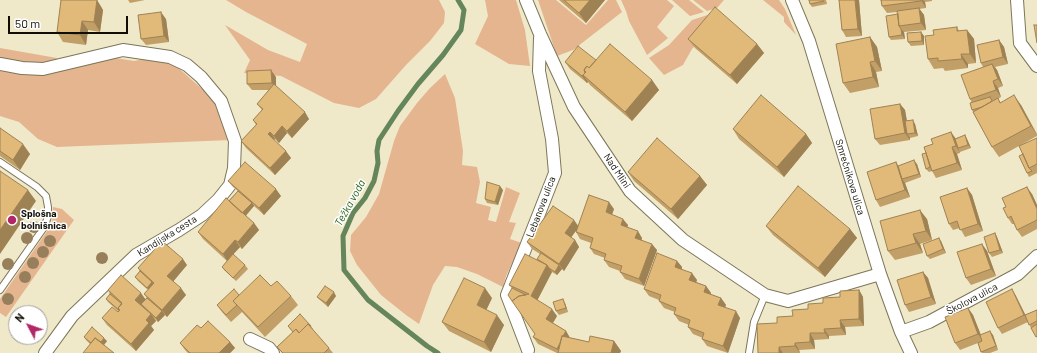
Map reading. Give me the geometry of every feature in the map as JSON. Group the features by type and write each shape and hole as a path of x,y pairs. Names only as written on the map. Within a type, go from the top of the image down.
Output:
{"street":[{"name":"Nad Mlini","path":"526,0 574,107 630,191 683,240 766,295 788,301 880,274"},
{"name":"Smrečnikova ulica","path":"792,0 809,41 880,274 901,332 911,353"},
{"path":"1016,0 1020,44 1037,66"},
{"name":"Lebanova ulica","path":"528,350 507,295 554,173 552,139 539,71 540,34"},
{"name":"Kandijska cesta","path":"0,64 22,68 43,69 123,50 170,57 187,65 202,77 218,96 235,141 234,168 230,185 218,200 202,215 136,255 72,316 45,353"},
{"name":"Školova ulica","path":"901,332 929,322 1018,274 1037,256"},
{"path":"250,339 269,348 273,353"}],"lane":[{"path":"0,162 37,187 46,196 48,207 48,216 45,226 0,290"},
{"path":"749,353 754,322 766,295"}],"shaded area":[{"path":"226,0 439,0 445,12 444,23 430,41 406,65 376,99 359,108 334,103 281,76 244,73 250,60 225,25 268,50 300,62 307,44"},
{"path":"485,0 516,0 525,30 530,66 509,64 475,44 488,16"},
{"path":"538,0 556,0 586,25 608,0 616,0 622,12 573,50 557,56"},
{"path":"621,0 667,0 674,6 657,27 668,38 647,55 629,21"},
{"path":"672,0 689,0 704,12 690,16"},
{"path":"693,0 724,0 717,8 707,11"},
{"path":"763,0 779,0 785,9 796,35 784,22 784,17"},
{"path":"720,11 722,14 692,49 683,65 664,75 649,58 669,45 692,20"},
{"path":"0,48 57,58 57,62 32,65 0,61"},
{"path":"116,58 134,61 149,58 164,59 174,64 220,105 231,140 57,147 38,139 19,122 0,116 0,68"},
{"path":"445,74 455,98 463,151 462,165 477,167 480,182 476,203 491,207 488,220 496,222 506,187 520,193 509,222 516,223 510,239 522,243 506,276 503,287 477,274 457,267 445,266 433,285 419,324 381,295 357,265 350,251 351,235 366,217 379,194 394,141 400,126 417,103"},
{"path":"53,207 62,209 74,220 14,305 8,305 8,314 6,317 0,313 0,299 52,224"}],"building":[{"path":"61,0 97,0 94,22 82,21 80,35 57,32"},
{"path":"564,0 590,0 579,13"},
{"path":"809,0 824,0 824,1 810,4"},
{"path":"839,0 855,0 858,29 842,30"},
{"path":"881,0 921,0 921,1 882,6"},
{"path":"715,7 757,44 730,75 688,39"},
{"path":"919,8 921,23 899,26 897,11"},
{"path":"161,12 164,36 141,39 138,15"},
{"path":"898,14 899,26 902,35 889,37 886,16"},
{"path":"1034,25 1037,25 1037,43"},
{"path":"957,27 957,31 967,30 970,54 961,54 962,59 938,61 938,58 928,59 925,36 934,35 933,30"},
{"path":"921,32 922,41 908,42 907,33"},
{"path":"870,37 875,61 870,62 873,77 843,83 836,44"},
{"path":"999,40 1003,57 981,63 977,45"},
{"path":"610,44 652,80 625,112 583,75 586,72 584,70 587,66 589,68"},
{"path":"578,46 596,60 589,68 587,66 584,70 585,73 582,76 565,62"},
{"path":"992,64 998,79 993,81 996,90 970,99 961,75"},
{"path":"271,70 272,83 247,84 247,71"},
{"path":"274,84 305,112 287,131 282,126 274,136 270,132 268,134 286,151 270,168 241,141 257,124 253,120 263,109 257,104"},
{"path":"761,95 806,134 777,167 733,129"},
{"path":"1014,95 1031,126 992,147 973,112 998,98 1000,103"},
{"path":"990,97 992,101 982,107 972,110 970,103"},
{"path":"900,104 905,133 875,139 870,109"},
{"path":"913,120 915,133 907,134 905,121"},
{"path":"0,128 23,144 13,160 0,151"},
{"path":"951,132 956,146 952,147 957,163 932,171 924,147 933,144 931,139"},
{"path":"965,135 968,145 958,148 955,139"},
{"path":"657,138 700,176 671,209 628,172"},
{"path":"1037,138 1037,164 1029,168 1019,146"},
{"path":"926,153 930,167 926,169 922,154"},
{"path":"1023,154 1029,168 1032,171 1027,173 1019,156"},
{"path":"914,160 919,174 902,179 898,166"},
{"path":"245,162 276,189 259,208 228,181"},
{"path":"896,162 905,190 876,200 867,172"},
{"path":"0,171 28,190 0,230"},
{"path":"487,182 500,186 495,202 485,199"},
{"path":"798,186 850,229 818,268 766,226"},
{"path":"1027,187 1037,209 1037,220 1017,230 1011,216 1008,218 1003,208 1006,207 1002,198"},
{"path":"967,188 978,224 960,230 957,221 949,224 940,197"},
{"path":"238,191 252,203 242,213 229,201"},
{"path":"589,195 609,202 606,212 623,219 621,225 638,231 635,238 652,244 639,279 620,272 622,266 604,260 606,254 590,248 593,238 576,232"},
{"path":"226,198 254,223 238,242 235,240 223,254 198,232"},
{"path":"553,206 574,220 565,233 575,240 559,264 527,242"},
{"path":"920,210 926,231 913,234 916,243 888,251 880,221"},
{"path":"995,233 1000,250 989,253 984,237"},
{"path":"939,238 943,249 927,256 923,244"},
{"path":"162,241 183,259 167,276 181,288 162,310 144,294 154,283 138,268"},
{"path":"982,244 991,269 966,278 957,252"},
{"path":"541,253 559,265 555,272 537,259"},
{"path":"657,253 677,261 675,267 692,273 689,280 706,286 704,292 721,298 718,305 736,311 723,346 702,339 704,333 688,327 690,320 674,314 676,308 659,301 661,295 644,289"},
{"path":"233,254 245,265 233,278 222,267"},
{"path":"525,254 547,265 531,296 552,309 546,319 566,331 562,336 557,349 533,337 535,334 512,301 519,296 529,294 509,285"},
{"path":"140,271 152,282 147,288 135,277"},
{"path":"923,272 931,297 905,305 897,280"},
{"path":"121,275 141,293 135,300 151,314 146,320 149,323 131,344 102,318 112,307 118,312 120,310 118,308 122,303 108,290"},
{"path":"260,275 271,286 277,281 291,296 258,327 233,301"},
{"path":"464,278 485,288 477,305 497,315 484,342 442,322"},
{"path":"325,286 334,292 326,303 317,297"},
{"path":"512,288 526,295 519,296 512,301 508,295"},
{"path":"234,289 239,295 233,301 237,305 226,315 217,305"},
{"path":"1012,289 1024,315 998,328 986,302"},
{"path":"859,290 859,319 840,320 841,328 824,329 825,333 810,333 810,342 795,343 795,346 779,347 779,353 758,353 757,324 777,323 777,317 793,316 792,310 808,309 808,304 823,303 823,298 840,297 840,291"},
{"path":"110,294 122,304 118,308 119,310 106,299"},
{"path":"147,298 162,311 156,318 141,304"},
{"path":"563,299 566,308 556,311 553,302"},
{"path":"968,308 978,334 955,343 945,317"},
{"path":"1037,310 1037,321 1029,325 1025,315"},
{"path":"300,314 311,326 308,324 299,333 296,329 293,332 288,326"},
{"path":"208,321 230,342 219,353 190,353 180,343 197,325 201,328"},
{"path":"308,324 329,348 324,353 283,353 277,347 296,329 299,333"},
{"path":"1037,324 1037,336 1036,337 1031,328"},
{"path":"92,327 104,338 101,342 95,338 91,343 84,337"},
{"path":"990,331 996,346 981,352 978,343 982,341 980,335"},
{"path":"562,336 589,342 590,336 614,341 611,353 558,353"},
{"path":"95,338 114,353 83,353"}],"waterway":[{"name":"Težka voda","path":"438,353 368,300 344,270 343,236 353,213 365,198 374,181 378,163 377,151 379,140 418,84 443,55 461,30 464,10 458,0"}],"place":[{"name":"Splošna bolnišnica","path":"12,220"}]}
